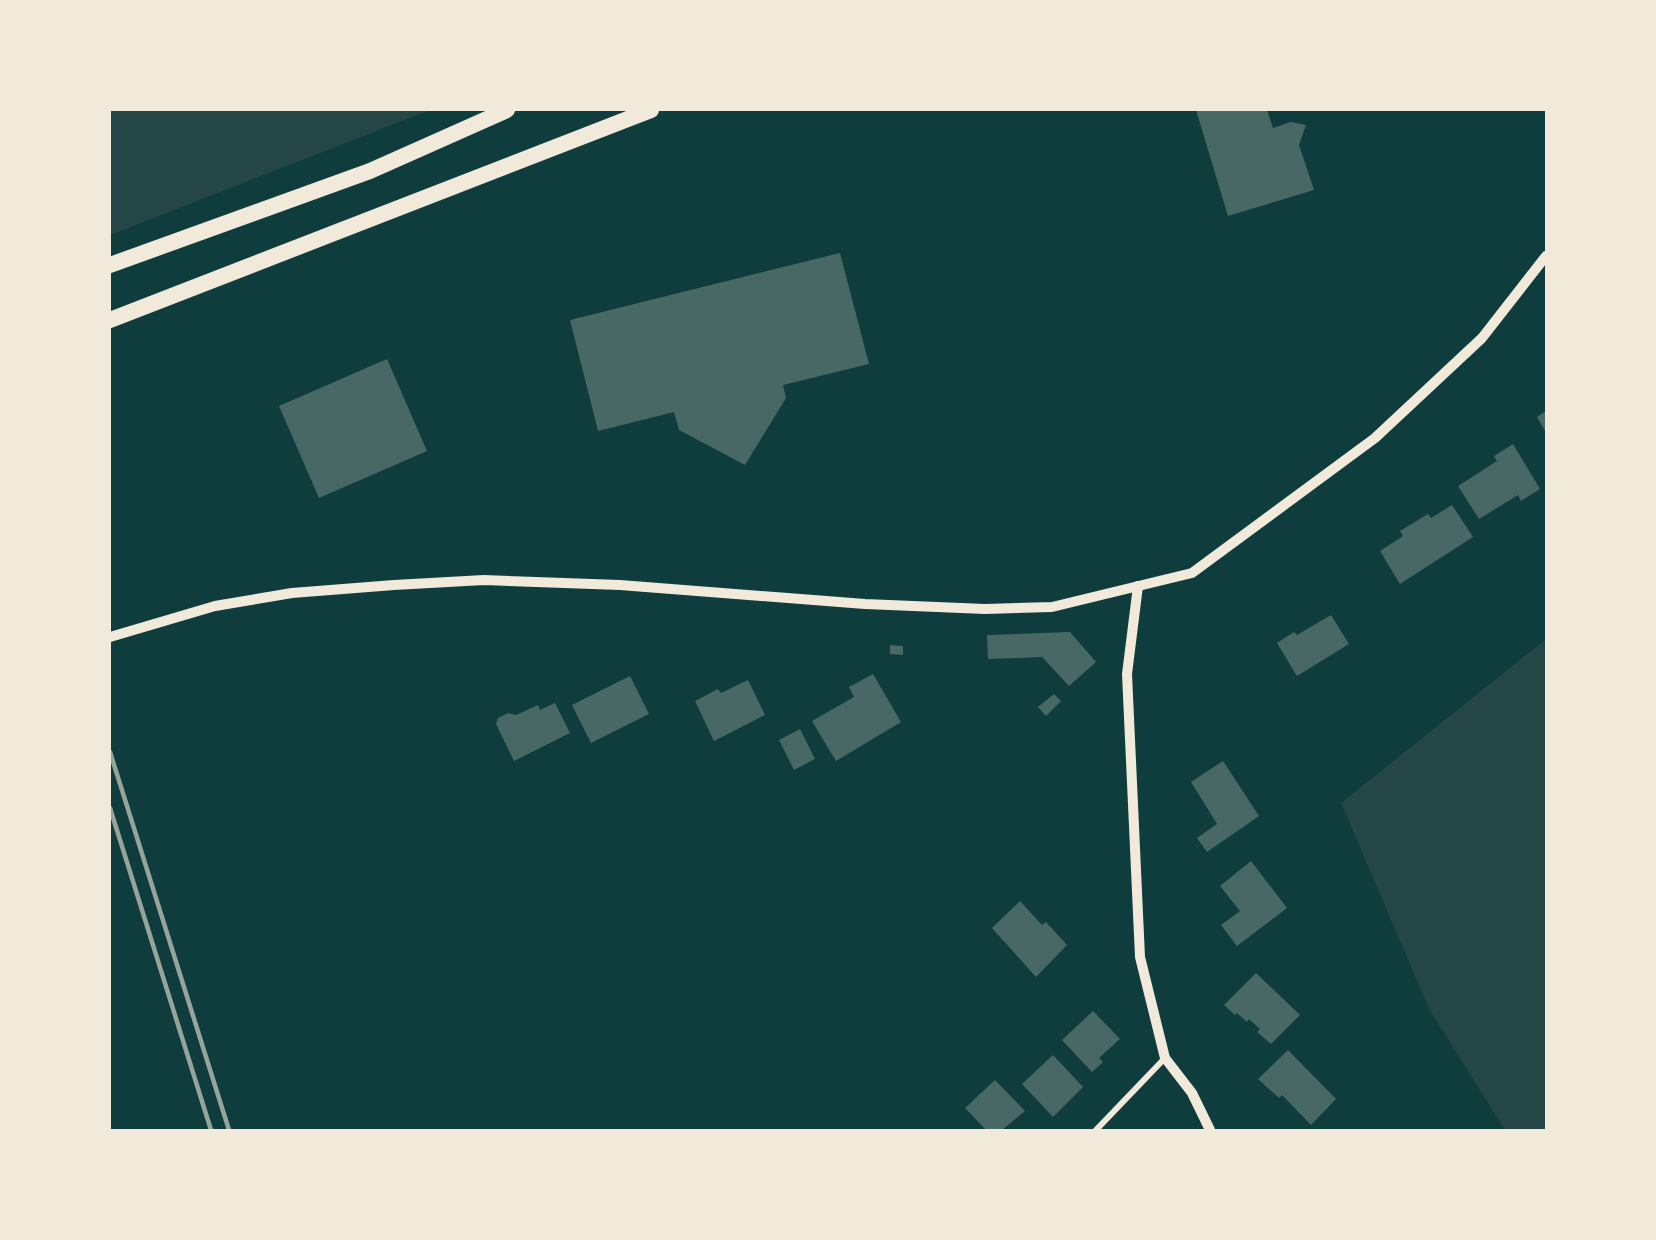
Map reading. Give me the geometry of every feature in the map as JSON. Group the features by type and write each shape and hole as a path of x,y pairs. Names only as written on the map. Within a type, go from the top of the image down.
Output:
{"highway":[{"path":"110,265 370,171 507,110"},
{"path":"110,320 651,110"}],"street":[{"path":"110,637 214,606 292,593 484,580 620,585 865,604 985,609 1052,607 1192,573 1375,438 1482,338 1546,256"},
{"path":"1138,586 1126,674 1140,957 1165,1058 1192,1093 1210,1131"},
{"path":"1096,1131 1165,1058"}],"shaded area":[{"path":"110,110 430,110 110,235"},
{"path":"1546,639 1546,1130 1505,1130 1429,1009 1341,803"}],"building":[{"path":"1196,110 1267,110 1273,128 1291,122 1306,125 1299,145 1314,190 1228,216"},
{"path":"840,253 869,364 783,385 786,398 745,465 679,430 674,412 598,431 570,320"},
{"path":"387,359 427,451 319,498 279,406"},
{"path":"1546,411 1546,433 1537,417"},
{"path":"1513,444 1540,489 1521,501 1518,495 1479,519 1458,486 1497,461 1494,456"},
{"path":"1452,505 1473,537 1400,584 1380,551 1403,536 1400,531 1428,514 1431,518"},
{"path":"1331,615 1349,644 1297,676 1277,643 1294,632 1297,635"},
{"path":"1070,632 1096,662 1069,686 1042,657 988,659 987,635"},
{"path":"890,645 903,646 903,655 890,654"},
{"path":"873,674 901,722 836,761 812,721 854,697 849,687"},
{"path":"630,676 649,714 591,743 572,705"},
{"path":"748,680 765,715 714,741 695,701 718,689 721,693"},
{"path":"1054,694 1061,701 1046,716 1038,707"},
{"path":"555,703 570,733 514,761 496,724 498,718 508,713 516,715 538,705 540,710"},
{"path":"800,729 815,759 794,770 779,740"},
{"path":"1223,761 1259,816 1207,852 1197,838 1217,824 1191,782"},
{"path":"1251,861 1287,908 1237,946 1221,925 1240,911 1220,886"},
{"path":"1020,901 1042,925 1046,922 1067,945 1036,977 992,928"},
{"path":"1256,973 1300,1015 1271,1044 1257,1032 1260,1029 1249,1019 1247,1022 1224,1005"},
{"path":"1093,1011 1120,1039 1099,1058 1103,1062 1092,1072 1062,1040"},
{"path":"1288,1050 1336,1099 1311,1125 1282,1095 1279,1098 1258,1079"},
{"path":"1053,1055 1083,1087 1053,1117 1022,1084"},
{"path":"995,1080 1025,1111 1002,1130 986,1130 965,1108"}],"railway":[{"path":"110,752 229,1130"},
{"path":"110,808 211,1130"}]}
